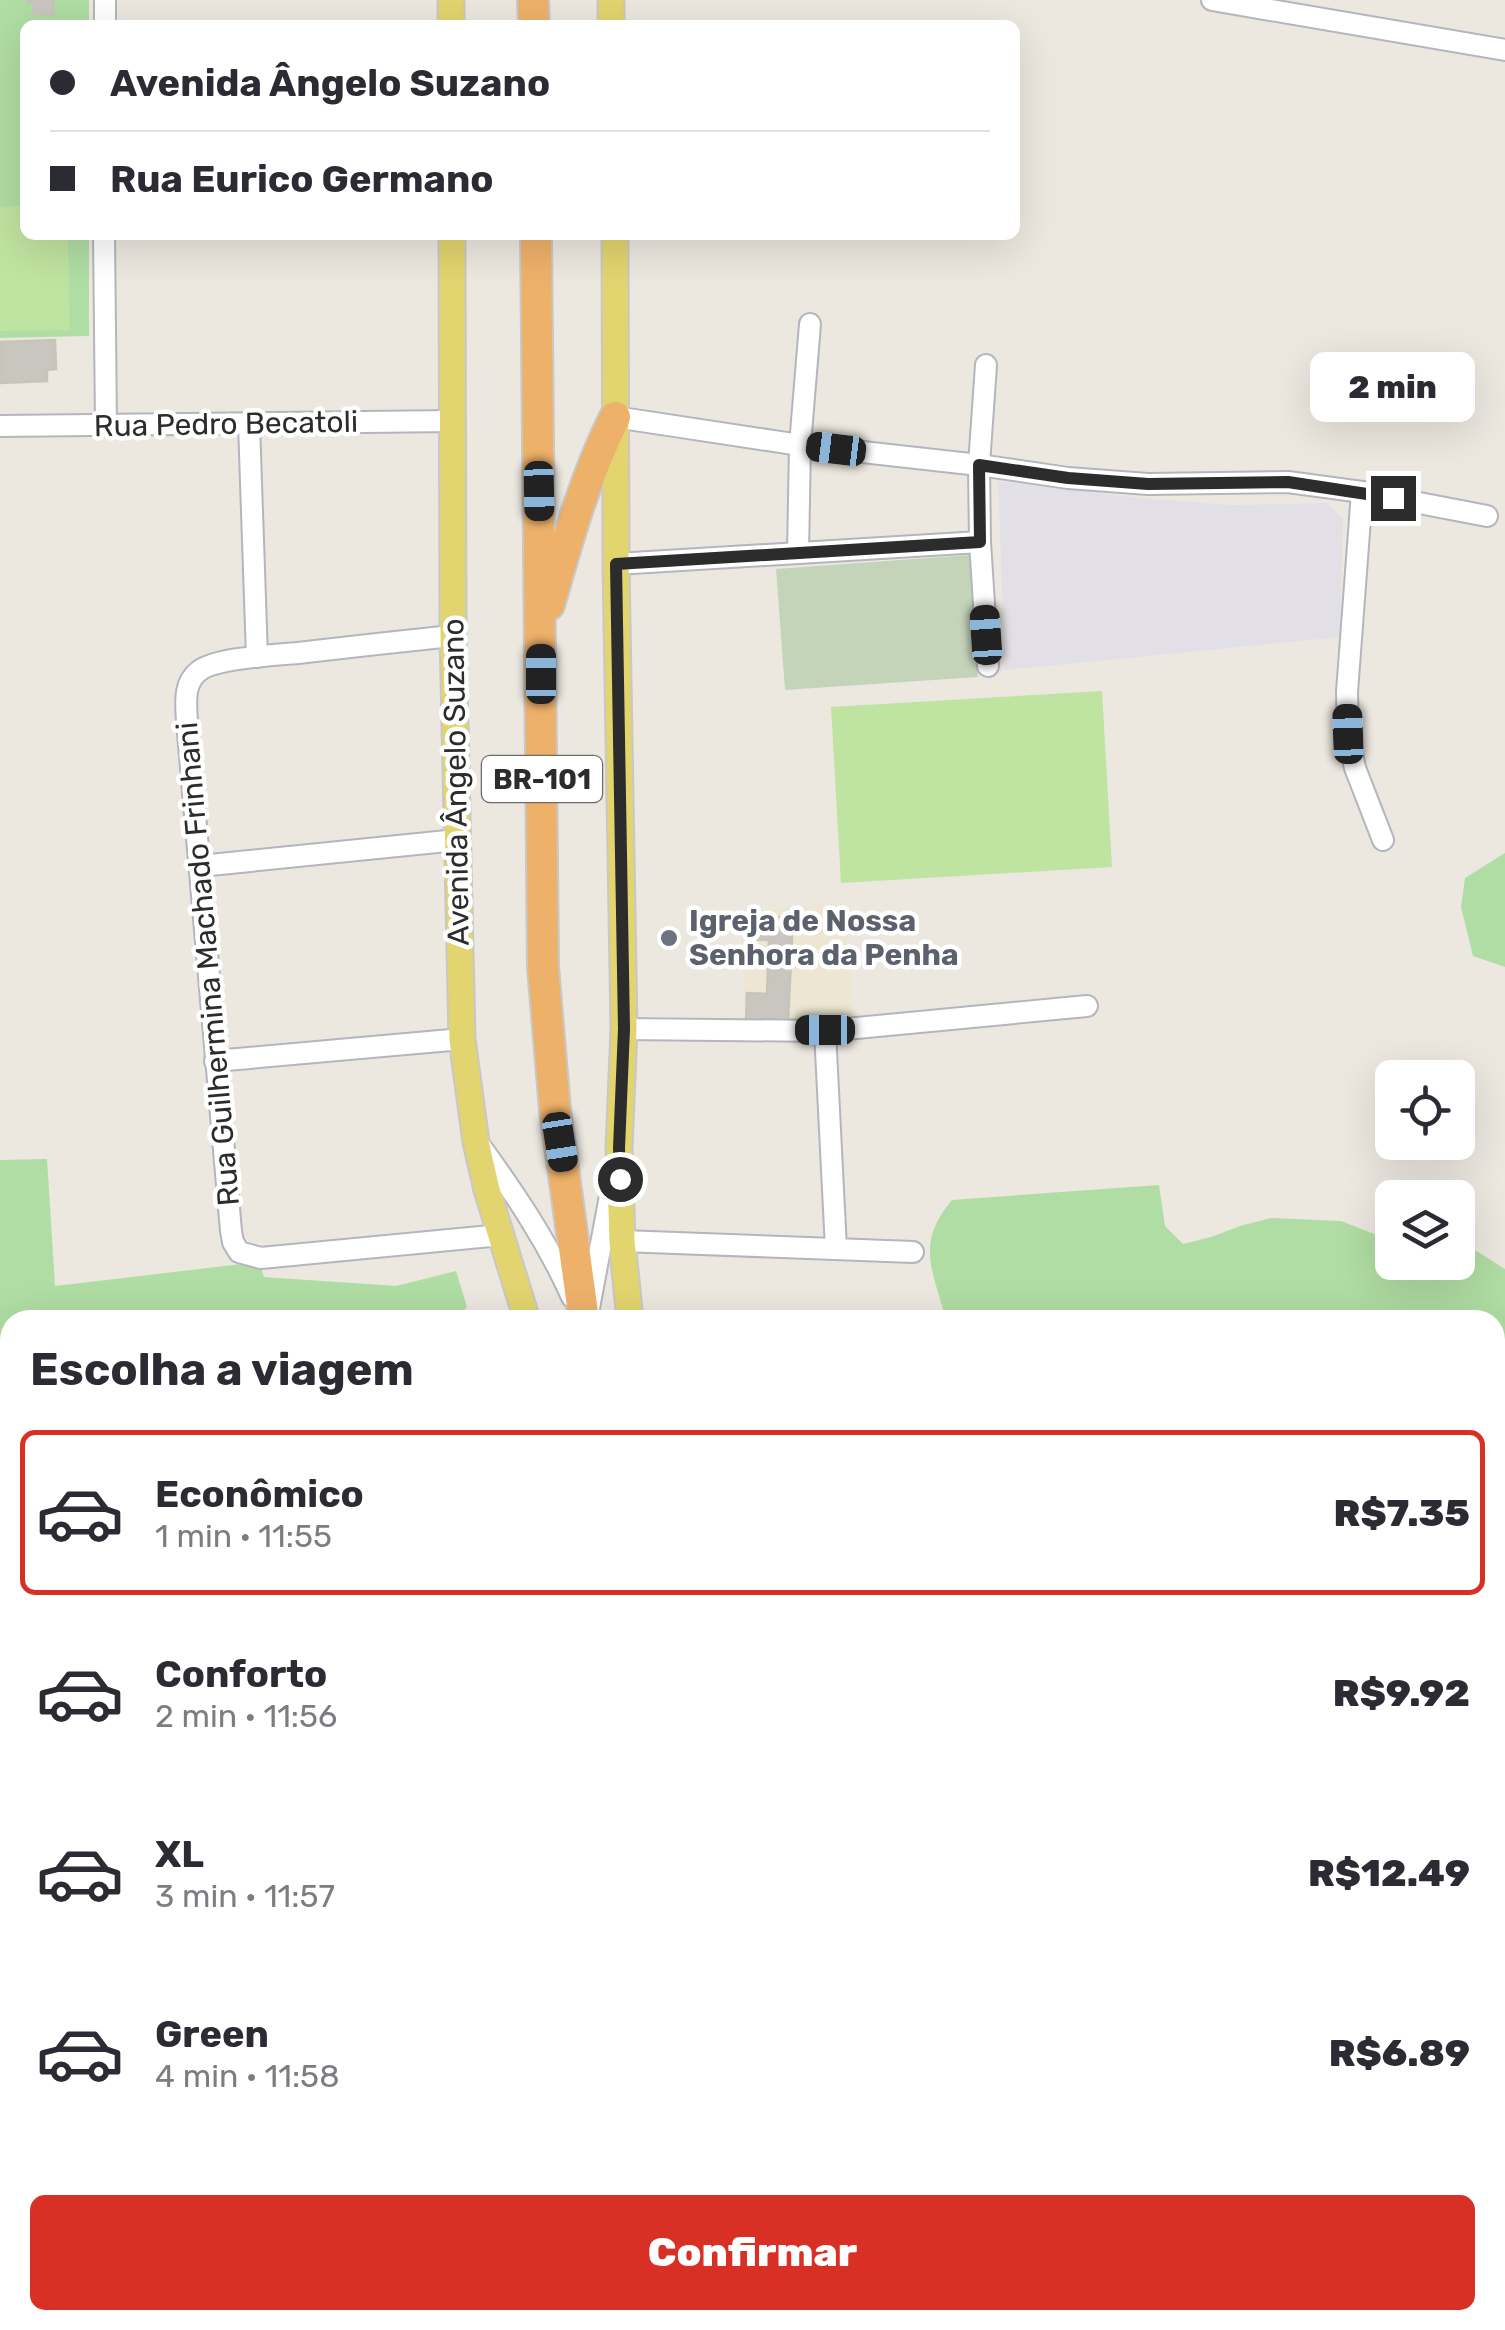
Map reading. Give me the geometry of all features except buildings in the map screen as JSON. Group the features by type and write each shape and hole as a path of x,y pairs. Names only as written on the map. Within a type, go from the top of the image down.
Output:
{"highway":[{"name":"BR-101","path":"536,240 543,967 555,1110 584,1310"},
{"path":"540,637 586,484 615,417"}],"main road":[{"name":"Avenida Ângelo Suzano","path":"452,240 462,1039 476,1142 487,1190 525,1310"},
{"path":"615,240 624,1029 619,1148 629,1310"}],"street":[{"path":"1212,0 1505,50"},
{"path":"104,240 106,426"},
{"path":"798,553 800,444 810,324"},
{"path":"986,365 979,465 988,666"},
{"path":"615,417 1068,478 1148,484 1288,482 1487,516"},
{"name":"Rua Pedro Becatoli","path":"0,426 452,421"},
{"path":"249,424 256,657"},
{"path":"1362,492 1347,692 1348,734 1356,768 1383,840"},
{"path":"616,564 980,542"},
{"name":"Rua Guilhermina Machado Frinhani","path":"454,636 208,665 189,684 187,722 230,1231 239,1252 261,1258 501,1235"},
{"path":"200,866 457,840"},
{"path":"624,1029 825,1030 1087,1006"},
{"path":"825,1030 836,1249"},
{"path":"215,1061 462,1039"},
{"path":"476,1142 529,1215 580,1310"},
{"path":"587,1310 619,1148"},
{"path":"622,1241 913,1252"}],"shaded area":[{"path":"998,481 1233,505 1328,503 1343,519 1340,637 1005,670"},
{"path":"844,903 854,1018 746,1026 739,912"}],"green space":[{"path":"0,0 89,0 89,20 20,20 20,240 89,240 89,336 0,338"},
{"path":"20,206 20,240 68,240 70,330 0,331 0,207"},
{"path":"970,555 978,677 785,690 776,569"},
{"path":"1102,691 1112,867 841,883 831,707"},
{"path":"1505,853 1505,967 1473,956 1461,907 1465,878"},
{"path":"47,1159 55,1286 259,1262 264,1277 396,1286 456,1271 467,1307 0,1310 0,1160"},
{"path":"1159,1185 1165,1226 1183,1244 1271,1218 1341,1221 1375,1234 1375,1280 1475,1280 1475,1250 1505,1269 1505,1310 943,1310 930,1255 934,1229 952,1200"}],"place":[{"name":"Igreja de Nossa Senhora da Penha","path":"669,938"}],"route":[{"path":"620,1179 624,1029 616,564 980,542 979,465 1148,484 1288,482 1393,498"}]}
